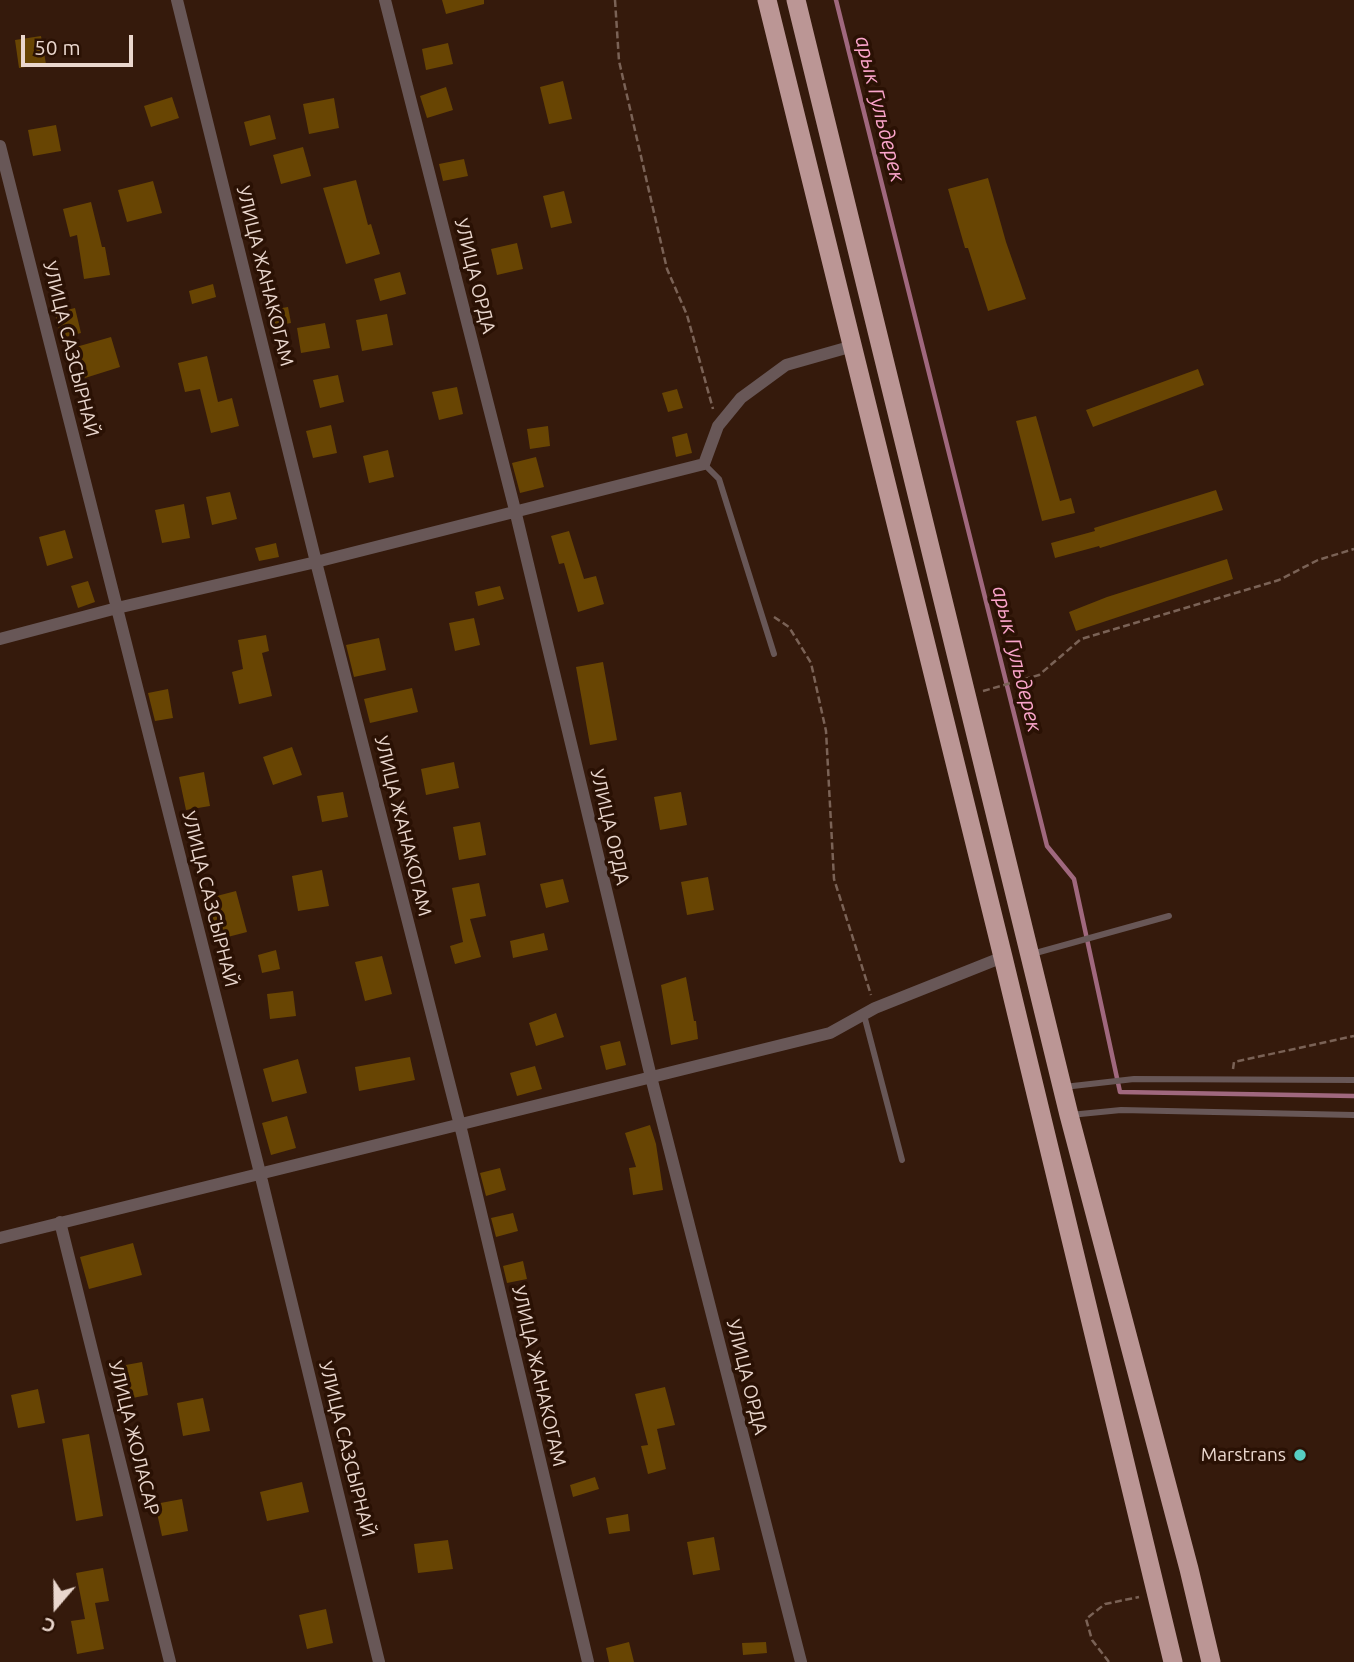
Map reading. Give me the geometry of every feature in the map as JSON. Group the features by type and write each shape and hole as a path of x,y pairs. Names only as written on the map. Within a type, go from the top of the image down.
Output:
{"highway":[{"path":"767,0 1003,957 1173,1662"},
{"path":"796,0 1062,1087 1211,1662"},
{"path":"846,317 873,311"},
{"path":"1189,1569 1220,1662"},
{"path":"1164,1662 1165,1630"}],"street":[{"name":"УЛИЦА ЖАНАКОГАМ","path":"177,0 459,1124 588,1662"},
{"name":"УЛИЦА ОРДА","path":"385,0 514,510 651,1077 801,1662"},
{"name":"УЛИЦА САЗСЫРНАЙ","path":"0,146 260,1173 380,1662"},
{"path":"0,639 704,464 718,426 741,398 786,365 853,346"},
{"path":"0,1238 830,1033 870,1011 1003,957"},
{"name":"УЛИЦА ЖОЛАСАР","path":"61,1222 170,1662"}],"lane":[{"path":"704,464 719,479 774,654"},
{"path":"1030,955 1169,916"},
{"path":"870,1011 902,1160"},
{"path":"1062,1087 1134,1079 1354,1080"},
{"path":"1069,1115 1121,1111 1354,1115"}],"path":[{"path":"615,0 619,61 667,269 687,315 718,426"},
{"path":"967,696 1039,675 1081,639 1279,580 1318,560 1354,548"},
{"path":"760,608 789,626 811,663 826,731 834,880 870,1011"},
{"path":"1233,1080 1234,1062 1354,1036"},
{"path":"1109,1662 1091,1640 1086,1619 1105,1604 1157,1594"}],"building":[{"path":"442,0 484,0 484,4 446,14"},
{"path":"41,36 46,64 19,68 15,40"},
{"path":"448,43 453,64 426,70 422,49"},
{"path":"563,81 572,119 549,124 540,87"},
{"path":"446,87 453,110 427,118 420,96"},
{"path":"172,97 179,118 151,127 144,106"},
{"path":"334,98 339,128 309,134 303,104"},
{"path":"270,115 276,139 250,146 244,122"},
{"path":"56,125 61,151 33,156 28,130"},
{"path":"303,147 311,176 281,184 273,155"},
{"path":"464,159 468,176 443,181 439,164"},
{"path":"988,178 1026,299 988,311 968,248 965,248 948,189"},
{"path":"356,180 368,225 371,224 380,254 346,264 323,188"},
{"path":"153,181 162,213 127,222 118,190"},
{"path":"564,191 572,223 551,228 543,196"},
{"path":"91,202 102,247 105,247 110,275 84,279 77,235 70,237 63,209"},
{"path":"517,243 523,269 497,275 491,249"},
{"path":"400,272 406,294 380,301 374,279"},
{"path":"213,284 216,297 192,304 189,291"},
{"path":"288,307 291,323 273,326 270,310"},
{"path":"75,308 81,333 61,338 55,313"},
{"path":"387,314 393,345 362,351 356,320"},
{"path":"325,323 330,348 301,353 297,328"},
{"path":"111,337 120,367 85,378 76,347"},
{"path":"207,356 218,402 232,398 239,426 211,433 200,389 185,392 178,363"},
{"path":"1198,369 1204,385 1093,427 1086,410"},
{"path":"338,375 344,402 320,408 313,380"},
{"path":"457,387 463,414 439,420 432,392"},
{"path":"677,389 683,408 668,412 662,393"},
{"path":"1036,416 1060,501 1071,498 1075,513 1042,521 1016,421"},
{"path":"331,425 337,453 313,458 306,431"},
{"path":"548,426 550,446 530,449 527,429"},
{"path":"687,433 692,453 676,457 672,437"},
{"path":"388,450 394,477 369,483 363,456"},
{"path":"536,457 544,487 520,493 512,463"},
{"path":"1216,490 1223,510 1100,548 1099,546 1055,558 1051,543"},
{"path":"230,492 237,519 212,525 206,497"},
{"path":"184,504 190,538 162,543 155,510"},
{"path":"65,530 73,558 47,566 39,537"},
{"path":"569,531 584,579 596,576 604,604 578,612 564,563 559,564 551,536"},
{"path":"276,543 279,557 259,561 255,548"},
{"path":"1227,559 1233,579 1076,631 1069,612 1107,597"},
{"path":"88,581 95,602 78,608 71,586"},
{"path":"500,586 504,599 478,606 475,592"},
{"path":"474,618 480,645 455,651 449,623"},
{"path":"266,635 269,651 262,653 272,696 239,704 232,672 243,669 238,640"},
{"path":"379,638 386,670 354,677 346,645"},
{"path":"603,662 617,740 590,745 576,667"},
{"path":"412,688 418,712 370,723 364,699"},
{"path":"168,689 173,718 155,721 148,693"},
{"path":"292,747 302,775 273,785 263,757"},
{"path":"454,762 459,788 426,795 421,769"},
{"path":"204,772 210,806 186,810 179,777"},
{"path":"343,792 348,817 322,822 317,796"},
{"path":"681,792 687,825 660,830 654,797"},
{"path":"480,822 486,855 459,860 453,827"},
{"path":"322,870 329,906 298,911 292,876"},
{"path":"708,877 714,910 687,915 681,882"},
{"path":"563,879 569,902 546,908 540,884"},
{"path":"479,883 486,916 470,919 481,957 455,964 450,946 463,942 452,888"},
{"path":"236,891 247,932 216,940 205,899"},
{"path":"544,933 548,950 513,958 510,941"},
{"path":"276,950 280,969 262,973 258,955"},
{"path":"382,956 392,994 365,1001 355,962"},
{"path":"686,977 698,1039 671,1045 661,985"},
{"path":"293,991 296,1016 270,1019 267,994"},
{"path":"556,1013 564,1037 536,1046 529,1023"},
{"path":"620,1041 626,1065 606,1070 600,1046"},
{"path":"410,1057 415,1080 359,1091 355,1067"},
{"path":"298,1059 307,1093 272,1102 263,1069"},
{"path":"535,1066 542,1089 517,1096 510,1073"},
{"path":"287,1116 296,1148 271,1155 262,1123"},
{"path":"650,1125 656,1144 663,1190 633,1195 629,1168 636,1167 625,1133"},
{"path":"500,1168 506,1190 486,1196 480,1173"},
{"path":"513,1213 518,1231 496,1237 491,1218"},
{"path":"133,1243 142,1275 89,1289 80,1257"},
{"path":"523,1261 527,1279 507,1283 503,1266"},
{"path":"142,1362 148,1395 122,1400 115,1367"},
{"path":"665,1387 675,1425 657,1429 666,1469 648,1474 641,1446 648,1445 635,1394"},
{"path":"38,1389 45,1423 18,1428 11,1395"},
{"path":"203,1398 210,1431 183,1436 177,1403"},
{"path":"89,1434 103,1516 76,1521 62,1439"},
{"path":"595,1477 599,1489 573,1497 570,1485"},
{"path":"302,1482 309,1512 267,1521 260,1492"},
{"path":"182,1499 188,1531 162,1536 155,1504"},
{"path":"628,1514 630,1531 609,1534 606,1518"},
{"path":"714,1537 720,1570 693,1575 687,1542"},
{"path":"448,1540 453,1569 418,1573 414,1544"},
{"path":"103,1568 109,1601 95,1603 104,1649 77,1654 71,1621 85,1619 76,1573"},
{"path":"326,1609 333,1643 307,1649 299,1615"},
{"path":"629,1642 634,1662 609,1662 606,1648"},
{"path":"766,1642 767,1653 743,1655 742,1643"}],"waterway":[{"name":"арык Гульдерек","path":"836,0 1047,846 1074,879 1120,1092 1354,1096"}],"place":[{"name":"Marstrans","path":"1300,1455"}]}
